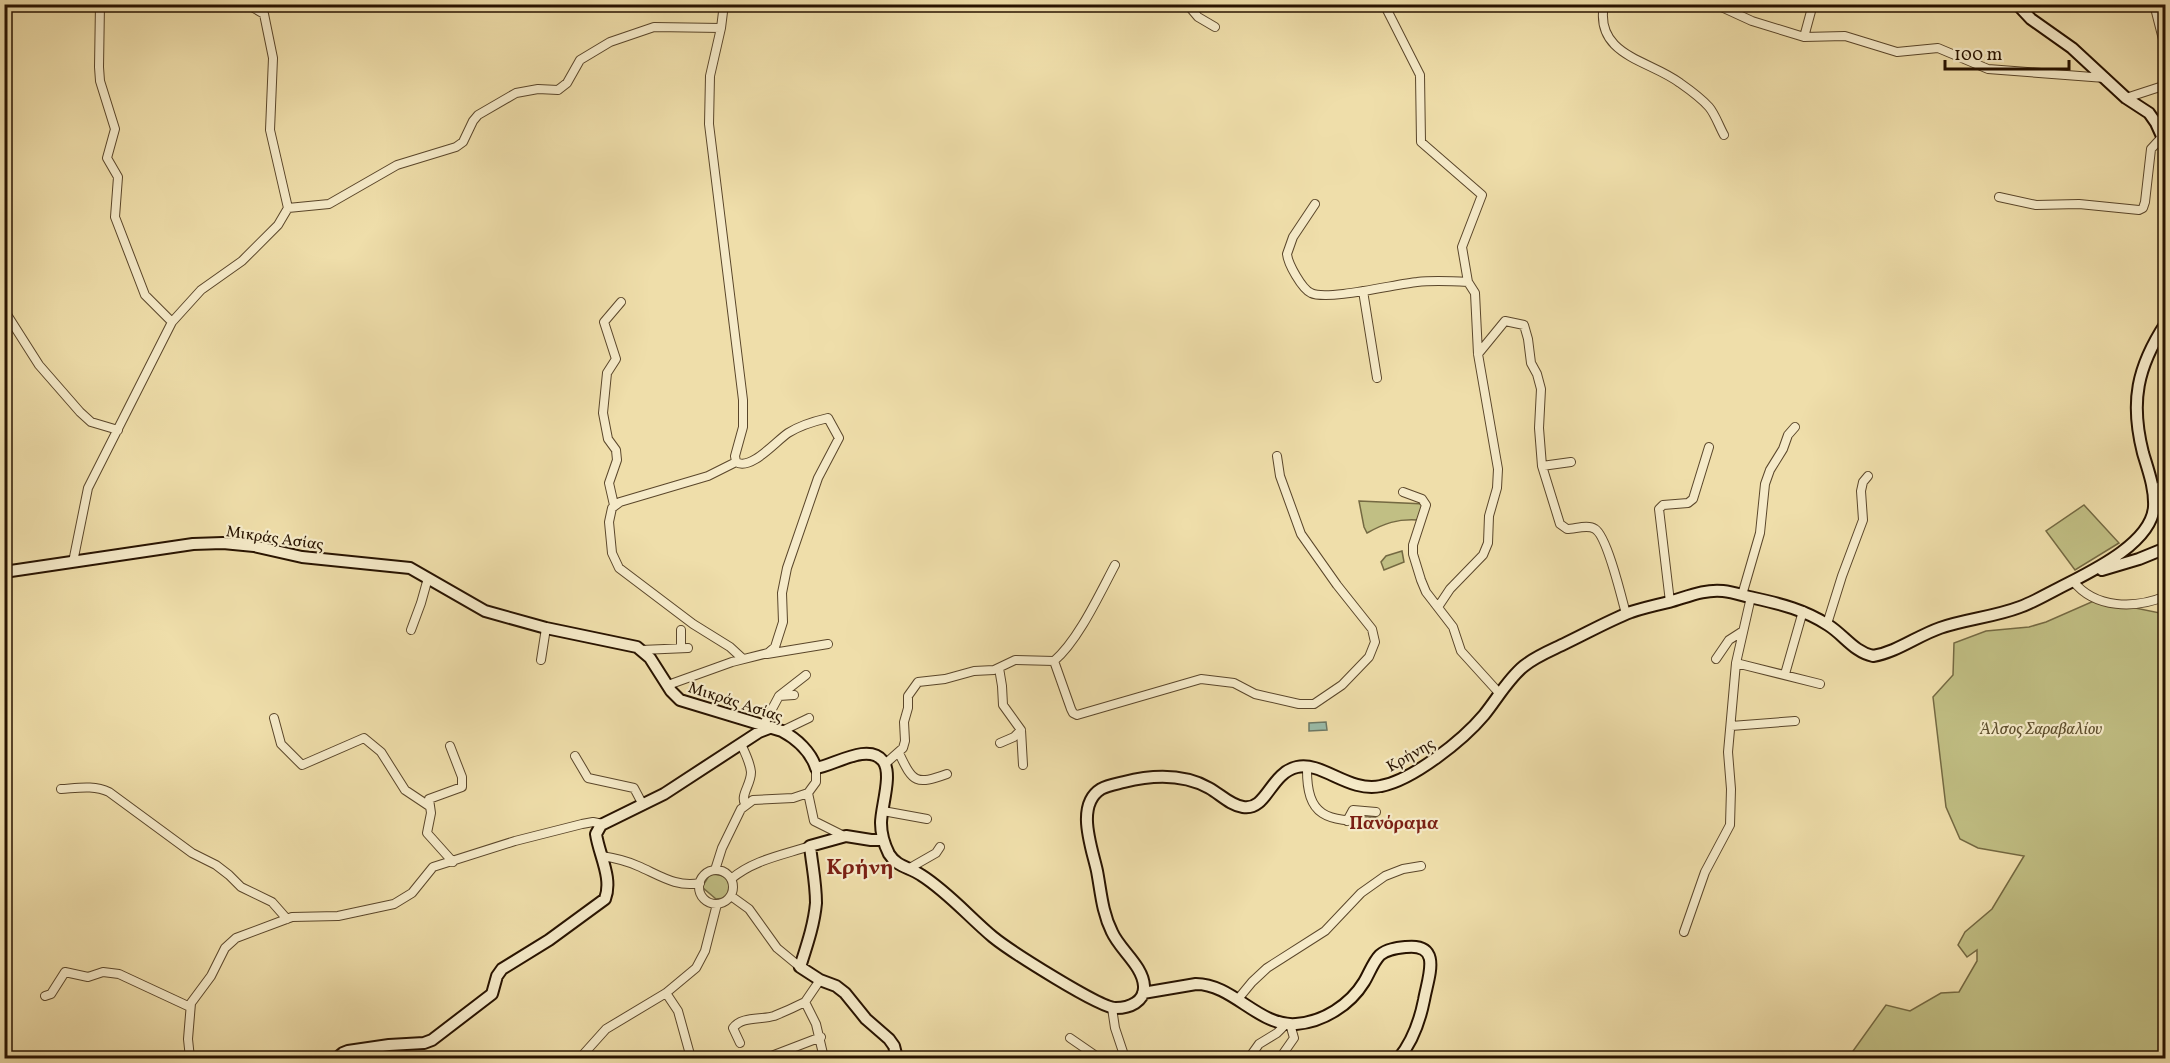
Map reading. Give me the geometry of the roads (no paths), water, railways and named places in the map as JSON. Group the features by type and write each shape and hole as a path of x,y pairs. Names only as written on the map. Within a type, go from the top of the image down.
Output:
{"street":[{"path":"100,4 99,74 115,129 107,159 118,177 115,217 145,295 172,322"},
{"path":"72,562 88,488 172,322 201,290 242,261 278,225 288,208 270,130 273,58 264,14 247,4"},
{"path":"724,4 711,76 708,108 720,224 743,400 744,423 735,456 736,462"},
{"path":"1187,4 1198,17 1215,27"},
{"path":"1384,4 1420,75 1420,142 1482,195 1462,247 1468,282 1475,293 1478,354 1498,469 1497,488 1491,505 1488,543 1483,555 1464,572 1438,607"},
{"path":"1604,4 1604,25 1614,47 1679,81 1709,107 1724,135"},
{"path":"1715,4 1752,21 1804,37 1845,36 1897,52 1938,48 1988,69 2105,78"},
{"path":"1804,37 1813,4"},
{"path":"1999,197 2036,205 2076,204 2139,210 2143,208 2145,202 2151,149 2164,140 2153,118 2126,98 2072,48 2031,19 2017,4"},
{"path":"2154,4 2166,51"},
{"path":"288,208 329,204 397,165 456,147 463,142 478,115 516,93 538,89 558,90 567,83 580,60 610,42 654,27 721,28"},
{"path":"2126,98 2166,85"},
{"path":"1315,204 1288,248 1287,257 1306,290 1312,294 1363,291 1421,282 1468,282"},
{"path":"1363,291 1377,378"},
{"path":"621,302 604,322 616,359 607,373 603,413 608,439 616,450 617,460 609,483 614,505 609,522 611,550 619,568 743,659"},
{"path":"4,310 33,358 80,412 91,422 118,430"},
{"path":"1478,354 1505,321 1518,322 1524,326 1541,390 1539,428 1542,466 1562,526 1571,529 1590,527 1598,532 1613,568 1626,614"},
{"path":"2166,323 2142,368 2136,394 2139,432 2153,492 2153,513 2133,542 2118,555 2073,581 2079,589 2093,598 2117,604 2141,605 2166,596"},
{"path":"614,505 708,476 736,462 743,464 754,460 789,433 827,418 838,437 814,488 787,568 782,593 783,622 779,640 773,649 712,668 668,685"},
{"path":"1684,932 1705,872 1730,825 1731,789 1728,758 1737,663 1747,596 1760,533 1765,484 1788,435 1795,427"},
{"path":"1670,602 1659,509 1664,504 1688,503 1693,499 1709,447"},
{"path":"1054,661 1071,709 1077,715 1201,679 1234,683 1251,693 1304,705 1318,702 1342,685 1369,657 1374,647 1374,634 1301,534 1280,476 1277,456"},
{"path":"1542,466 1571,462"},
{"path":"1827,624 1863,520 1861,491 1863,482 1868,476"},
{"path":"2153,492 2166,481"},
{"path":"1403,492 1422,499 1426,505 1415,538 1413,554 1426,592 1453,627 1461,651 1500,694"},
{"name":"Μικράς Ασίας","path":"4,572 193,544 223,543 254,546 302,557 398,565 410,568 485,611 546,628 623,643 641,650 650,658 673,694 680,700 773,727 804,749 816,768"},
{"path":"2087,574 2139,559 2166,548"},
{"path":"885,764 899,753 905,741 904,722 909,694 916,683 999,668 1015,660 1054,661 1066,649 1094,605 1115,565"},
{"path":"411,630 428,578"},
{"name":"Κρήνης","path":"1307,766 1368,788 1392,783 1421,767 1464,736 1528,663 1626,614 1713,591 1747,596 1803,611 1827,624 1865,654 1873,656 1937,629 2022,607 2073,581"},
{"path":"1785,674 1803,611"},
{"path":"541,660 546,628"},
{"path":"641,650 685,648 681,630"},
{"path":"1716,658 1729,640 1743,631"},
{"path":"762,654 828,644"},
{"path":"1737,663 1820,684"},
{"path":"999,668 1003,705 1021,730 1023,765"},
{"path":"773,727 779,696 806,675"},
{"path":"779,696 794,695"},
{"path":"274,718 281,744 302,765 364,738 381,752 405,790 429,806"},
{"path":"337,1059 348,1051 424,1043 442,1033 485,1001 495,990 502,969 549,940 605,899 607,891 596,834 603,824 643,805 759,732 809,718"},
{"path":"1731,726 1795,721"},
{"path":"1000,743 1014,737 1021,730"},
{"path":"741,744 751,769 750,784 744,795 746,804"},
{"path":"450,746 462,777 462,787 429,799 431,813 427,833 453,862"},
{"path":"715,870 722,848 741,809 746,804 753,800 793,798 808,793 816,782 816,768 865,753 878,757 885,764 887,781 881,822 883,840 892,858 898,864 922,875 998,940 1081,993 1112,1008 1134,1004 1140,999 1144,987 1140,975 1113,935 1103,910 1088,830 1088,809 1094,795 1108,786 1153,776 1168,776 1210,788 1240,807 1254,807 1259,804 1275,780 1294,767 1307,766 1309,798 1314,807 1323,814 1347,821 1376,822"},
{"path":"899,753 907,771 915,778 928,781 947,774"},
{"path":"575,756 588,778 634,788 643,805"},
{"path":"61,789 100,788 109,792 192,853 216,865 241,887 272,902 287,919"},
{"path":"808,793 814,821 844,837"},
{"path":"1347,821 1353,810 1376,812"},
{"path":"883,811 927,819"},
{"path":"190,1059 188,1039 190,1007 230,942 244,934 296,917 338,916 394,904 412,893 432,868 515,841 582,824 593,822 603,824"},
{"path":"731,879 757,862 844,837 883,840"},
{"path":"800,966 809,940 816,901 810,846"},
{"path":"908,869 936,853 940,847"},
{"path":"602,856 630,862 678,884 689,886 700,883"},
{"path":"1238,999 1267,968 1325,931 1361,893 1385,876 1403,869 1421,866"},
{"path":"715,870 725,873 731,879 733,886 731,896 724,902 717,904 710,902 700,891 700,883 705,874 715,870"},
{"path":"731,896 749,909 777,948 820,980 836,986 847,995 866,1019 890,1039 897,1059"},
{"path":"580,1059 606,1029 666,993 690,975 699,964 709,938 717,904"},
{"path":"1143,993 1202,984 1288,1024 1317,1020 1342,1006 1357,992 1375,961 1382,954 1399,948 1422,947 1428,951 1430,959 1424,1002 1411,1040 1399,1059"},
{"path":"45,996 51,994 65,972 88,977 106,972 130,978 190,1007"},
{"path":"740,1043 734,1033 735,1025 744,1020 772,1017 805,1002 820,980"},
{"path":"666,993 678,1011 691,1059"},
{"path":"805,1002 821,1037 824,1059"},
{"path":"1112,1008 1115,1028 1125,1059"},
{"path":"1249,1059 1259,1044 1288,1024"},
{"path":"1280,1059 1294,1038 1288,1024"},
{"path":"774,1055 821,1037"},
{"path":"1070,1038 1099,1059"}],"district":[{"name":"Πανόραμα","path":"1394,823"},
{"name":"Κρήνη","path":"860,866"}],"park label":[{"name":"Άλσος Σαραβαλίου","path":"2041,728"}]}
